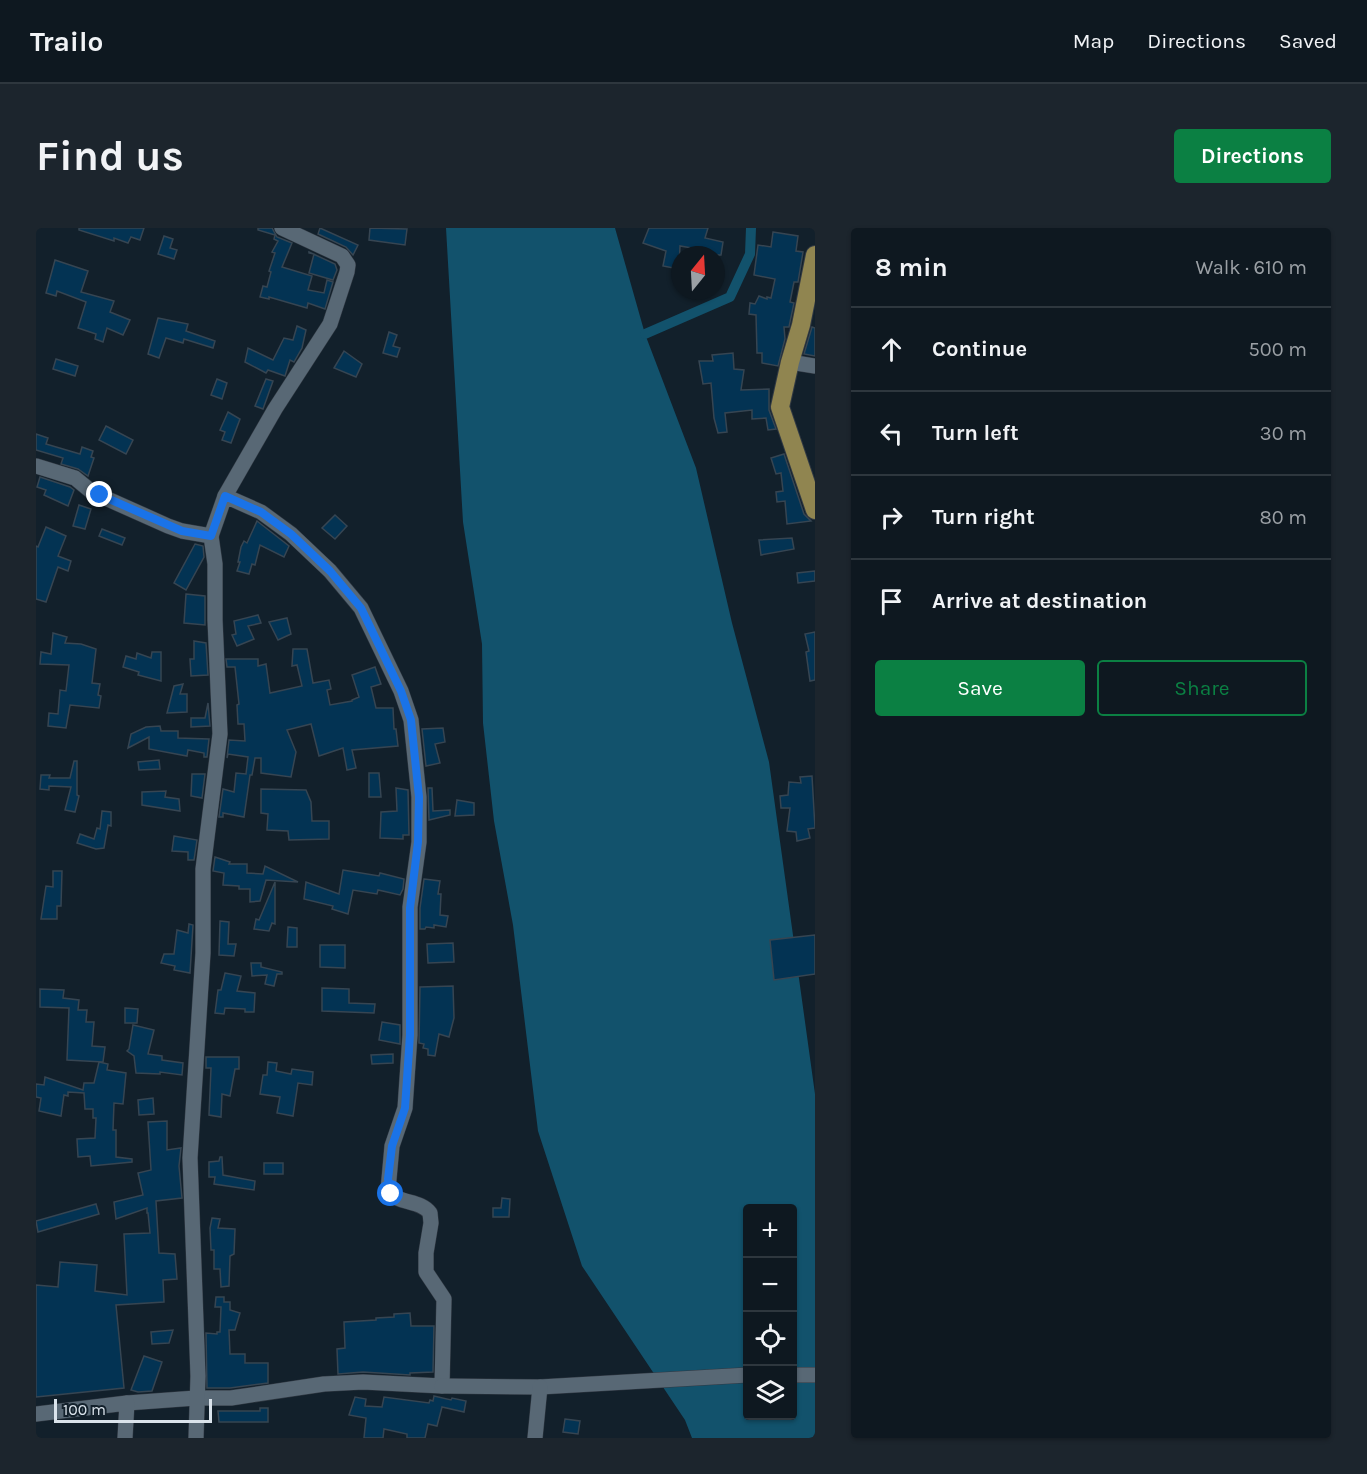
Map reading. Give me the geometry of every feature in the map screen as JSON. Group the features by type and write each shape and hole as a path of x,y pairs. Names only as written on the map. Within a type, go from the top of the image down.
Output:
{"main road":[{"path":"815,255 812,288 790,362 780,407 815,510"}],"street":[{"path":"196,1438 198,1376 190,1158 203,953 203,869 220,734 215,564 211,536 225,496 275,409 330,324 348,265 342,256 282,228"},
{"path":"790,362 815,366"},
{"path":"36,466 75,478 92,492 168,526 211,536"},
{"path":"225,496 261,512 291,534 336,578 361,608 401,691 411,720 419,797 418,842 410,908 410,1035 405,1108 392,1146 388,1190 395,1197 422,1206 430,1213 426,1272 444,1299 441,1338 442,1386"},
{"path":"36,1414 127,1403 231,1398 324,1384 363,1382 442,1386 548,1386 743,1375"},
{"path":"797,1375 815,1375"},
{"path":"535,1438 548,1386"},
{"path":"125,1438 127,1403"}],"water":[{"path":"446,228 615,228 645,334 696,468 732,623 769,762 815,1094 815,1438 692,1438 685,1420 582,1266 538,1131 513,925 494,821 483,723 482,644 463,522"}],"building":[{"path":"79,228 144,228 140,240 131,237 128,243 114,238 114,241 79,230"},
{"path":"258,228 272,228 277,237 292,243 282,267 312,276 308,290 324,293 327,280 333,282 325,309 308,303 307,308 269,297 269,299 260,297 263,286 267,287 275,253 272,252 278,241 274,239 275,235 258,230"},
{"path":"320,228 358,245 353,255 346,247 318,234"},
{"path":"370,228 407,229 405,245 369,240"},
{"path":"649,228 708,228 705,238 723,242 722,246 671,246 671,268 663,266 666,251 643,243"},
{"path":"773,232 798,236 796,251 803,252 798,282 794,282 790,302 794,303 789,327 784,327 785,339 778,366 762,363 762,353 757,353 756,315 749,314 750,303 755,304 759,296 771,298 775,279 754,275 758,245 771,247"},
{"path":"164,236 173,239 170,248 177,250 174,259 158,254"},
{"path":"314,254 335,264 337,270 333,280 309,273"},
{"path":"55,260 88,271 81,292 114,301 110,312 130,320 123,335 107,328 103,342 95,339 96,334 78,328 86,302 57,291 56,296 46,293"},
{"path":"158,318 188,324 186,331 215,341 213,348 184,339 183,343 166,338 159,358 148,354"},
{"path":"297,326 306,330 302,348 294,362 290,360 285,376 268,370 266,373 245,362 248,348 273,360 284,338 293,340"},
{"path":"812,327 815,328 815,356 804,354"},
{"path":"389,332 397,335 393,346 400,348 397,357 383,353"},
{"path":"344,351 362,364 356,377 334,368"},
{"path":"733,353 734,369 744,370 741,390 769,389 769,410 776,429 768,430 766,418 752,419 752,410 725,413 727,432 718,433 714,418 711,383 703,384 699,361 713,361 712,355"},
{"path":"56,359 78,366 75,376 53,369"},
{"path":"217,379 227,383 222,399 211,395"},
{"path":"266,379 273,381 263,409 255,406"},
{"path":"228,412 240,419 231,443 222,440 225,432 220,430"},
{"path":"106,426 133,440 126,454 99,440"},
{"path":"36,434 48,438 46,444 80,454 82,447 93,451 91,457 94,458 88,476 78,469 61,464 63,458 36,450"},
{"path":"784,454 804,514 811,521 787,524 785,501 777,502 776,492 783,491 781,473 776,474 771,458"},
{"path":"40,477 74,490 68,506 44,495 46,490 37,487"},
{"path":"79,505 91,509 85,529 73,526"},
{"path":"335,515 347,526 335,539 322,528"},
{"path":"257,521 289,546 284,557 260,545 255,565 252,564 249,574 237,571 241,547 244,541 247,543"},
{"path":"46,527 66,536 58,556 71,561 68,571 58,567 46,602 36,599 36,546 38,547"},
{"path":"102,529 125,538 122,545 99,536"},
{"path":"792,538 794,549 761,555 759,540"},
{"path":"195,544 203,546 204,557 186,590 174,583"},
{"path":"815,571 815,581 798,583 797,573"},
{"path":"186,594 205,596 205,625 184,623"},
{"path":"258,615 261,623 248,626 254,639 237,646 232,635 236,634 234,621"},
{"path":"287,618 291,634 278,640 269,622"},
{"path":"815,632 815,680 810,681 806,652 809,651 805,634"},
{"path":"53,633 67,637 65,643 81,644 96,649 92,683 100,684 99,708 70,705 66,728 48,726 49,713 58,714 60,690 66,691 69,665 40,664 41,652 51,654"},
{"path":"194,641 206,643 208,675 191,676 190,659 194,659"},
{"path":"293,649 307,649 313,683 329,680 331,689 327,690 330,705 352,701 359,697 352,675 375,667 381,684 371,687 376,708 393,708 398,746 352,750 356,768 347,770 343,748 319,756 311,724 287,730 296,752 291,777 261,773 261,758 255,758 244,817 223,813 223,817 219,817 223,789 234,792 236,773 246,774 248,757 228,754 227,758 229,740 245,741 244,724 238,724 237,705 239,704 235,667 227,667 226,659 258,659 258,666 266,664 270,693 302,686 297,665 292,666"},
{"path":"152,652 161,652 161,681 138,675 139,672 123,667 126,656 136,659 137,653 151,658"},
{"path":"183,684 180,694 187,694 187,712 167,713 174,686"},
{"path":"208,703 210,726 191,727 191,718 205,718"},
{"path":"160,726 161,731 178,731 178,738 209,739 207,757 204,757 204,753 188,750 187,756 149,749 149,737 128,748 131,734 146,727"},
{"path":"443,728 445,742 435,744 440,763 426,766 422,729"},
{"path":"159,760 160,769 139,770 138,762"},
{"path":"74,761 77,761 77,795 79,796 75,812 65,810 71,787 49,786 49,790 40,789 41,775 50,775 49,778 70,778"},
{"path":"369,773 379,773 381,797 369,797"},
{"path":"192,774 205,774 202,798 191,796"},
{"path":"812,776 815,828 808,829 810,838 797,841 796,832 787,831 790,808 781,808 780,796 788,795 789,782 801,783 800,777"},
{"path":"396,788 408,790 409,835 403,835 403,839 380,838 381,812 397,811"},
{"path":"428,788 432,788 433,811 450,810 450,815 429,820"},
{"path":"261,789 306,790 311,802 312,821 329,821 329,839 289,840 288,831 267,830 268,814 261,813"},
{"path":"166,791 165,797 179,799 180,811 142,805 142,792"},
{"path":"457,800 474,803 474,815 455,816"},
{"path":"102,811 111,812 111,826 108,825 104,848 96,849 77,843 80,834 94,839 97,828 100,829"},
{"path":"174,836 197,840 194,860 188,860 188,852 172,851"},
{"path":"215,857 230,862 229,864 247,864 247,873 263,874 265,866 298,882 266,880 260,901 250,902 250,889 223,885 224,873 213,871"},
{"path":"343,870 379,876 380,873 404,879 403,889 400,895 378,890 377,894 353,890 348,914 332,909 333,906 304,899 306,882 339,894"},
{"path":"53,871 62,871 61,906 57,906 57,919 41,919 46,886 53,887"},
{"path":"424,879 440,881 438,894 441,894 440,915 448,916 446,927 434,925 434,928 420,929"},
{"path":"275,882 275,924 272,923 269,931 254,929 256,919 259,920"},
{"path":"220,921 229,922 228,944 236,944 234,956 219,955"},
{"path":"189,924 193,925 190,973 174,970 175,966 161,963 164,954 174,954 177,930 188,933"},
{"path":"288,927 297,928 297,947 287,947"},
{"path":"815,935 815,974 774,980 770,940"},
{"path":"453,943 454,962 428,963 427,944"},
{"path":"320,945 345,945 345,968 320,967"},
{"path":"251,963 261,963 261,967 282,972 282,974 277,974 274,986 265,984 267,975 252,976"},
{"path":"225,973 241,976 237,991 255,993 254,1012 225,1008 224,1014 215,1013 218,990 221,990"},
{"path":"453,986 454,1018 449,1037 439,1034 435,1056 428,1055 428,1049 423,1048 424,1044 419,1043 420,987"},
{"path":"322,988 349,989 349,1003 375,1004 374,1013 322,1011"},
{"path":"40,989 64,990 63,998 79,1000 78,1010 87,1010 86,1022 94,1022 92,1046 105,1047 103,1062 67,1060 69,1008 40,1007"},
{"path":"125,1008 138,1009 137,1023 125,1023"},
{"path":"382,1022 400,1025 400,1044 379,1040"},
{"path":"133,1025 154,1030 148,1054 162,1056 162,1060 183,1063 182,1075 160,1072 160,1074 136,1073 134,1056 127,1051"},
{"path":"393,1054 393,1063 372,1064 371,1055"},
{"path":"206,1057 239,1057 239,1069 235,1069 230,1096 222,1094 221,1117 209,1115 211,1068 206,1068"},
{"path":"99,1062 108,1064 107,1070 126,1073 123,1104 114,1103 113,1130 116,1130 116,1157 132,1159 132,1162 91,1166 90,1156 78,1157 77,1139 95,1138 96,1118 93,1118 93,1109 85,1109 84,1093 68,1092 68,1096 64,1095 61,1116 39,1111 41,1098 36,1097 36,1084 44,1085 45,1077 83,1090 84,1083 94,1083"},
{"path":"268,1062 277,1063 276,1071 291,1074 292,1069 313,1072 312,1085 298,1083 293,1116 277,1113 280,1097 260,1094 263,1075 267,1075"},
{"path":"153,1098 154,1114 139,1115 138,1100"},
{"path":"167,1121 167,1150 181,1148 179,1166 182,1198 156,1201 159,1253 175,1254 177,1279 163,1280 164,1302 116,1305 124,1388 36,1397 36,1285 58,1287 60,1262 97,1265 95,1291 127,1295 124,1234 150,1233 148,1213 147,1208 116,1219 114,1202 143,1195 138,1173 151,1170 148,1122"},
{"path":"222,1157 223,1175 255,1181 254,1190 214,1184 215,1177 209,1177 209,1162 219,1161"},
{"path":"264,1163 283,1163 283,1174 264,1174"},
{"path":"502,1198 510,1199 509,1217 493,1217 493,1208 501,1208"},
{"path":"96,1204 99,1214 38,1232 36,1221"},
{"path":"212,1218 220,1219 218,1228 235,1229 234,1254 230,1256 229,1286 221,1287 220,1269 214,1269 214,1250 211,1250 210,1228"},
{"path":"216,1297 224,1297 224,1302 230,1302 230,1310 240,1313 235,1330 229,1330 230,1354 245,1354 245,1363 268,1363 268,1383 230,1388 207,1388 206,1333 220,1332 221,1307 215,1307"},
{"path":"410,1313 411,1326 434,1326 433,1372 410,1373 410,1375 363,1372 338,1374 337,1349 345,1348 344,1322 376,1320 376,1318 394,1317 394,1314"},
{"path":"173,1330 169,1343 152,1344 151,1332"},
{"path":"144,1356 162,1362 152,1391 138,1392 131,1390"},
{"path":"434,1396 466,1401 464,1412 442,1407 437,1426 428,1424 425,1438 407,1438 407,1434 384,1429 383,1438 364,1438 366,1418 349,1415 355,1397 366,1399 365,1406 382,1407 384,1397 429,1403 430,1400 433,1401"},
{"path":"260,1408 268,1408 268,1422 219,1422 218,1411 260,1411"},
{"path":"565,1419 580,1421 578,1434 563,1432"}],"waterway":[{"path":"645,334 730,297 750,254 751,228"}],"route":[{"path":"100,495 168,526 211,536 225,496 261,512 291,534 330,571 361,608 401,691 411,720 419,797 418,842 410,908 410,1035 405,1108 392,1146 388,1179 388,1190 391,1194"}]}
